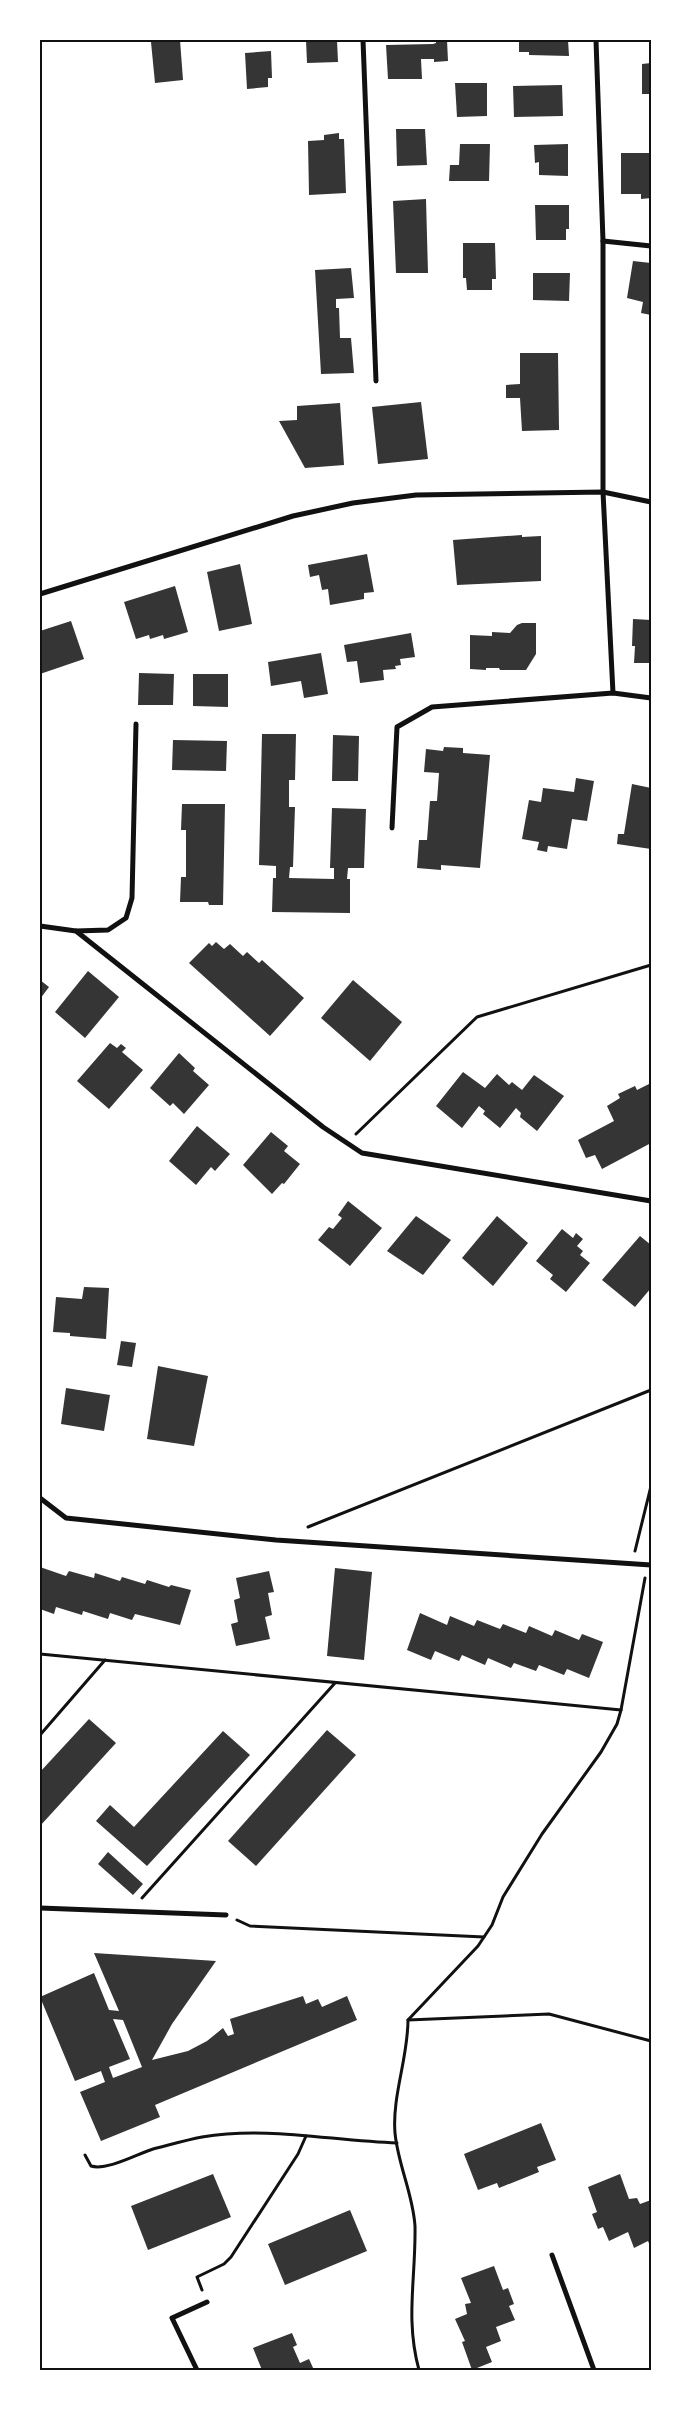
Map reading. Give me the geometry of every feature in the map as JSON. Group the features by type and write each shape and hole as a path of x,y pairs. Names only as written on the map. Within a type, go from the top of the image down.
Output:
{"street":[{"path":"363,40 376,380"},
{"path":"596,40 603,240 603,492 613,693"},
{"path":"603,240 651,246"},
{"path":"40,594 293,516 354,503 416,494 603,492 651,502"},
{"path":"392,828 397,727 432,707 613,693 651,698"},
{"path":"40,926 76,931 108,930 126,918 132,898 136,724"},
{"path":"76,931 323,1127 362,1153 651,1201"},
{"path":"40,1498 66,1518 276,1540 649,1565"},
{"path":"40,1908 226,1915"},
{"path":"552,2256 594,2370"},
{"path":"197,2370 172,2318 208,2302"}],"path":[{"path":"347,1143 477,1016 651,965"},
{"path":"303,1529 651,1390"},
{"path":"632,1564 651,1486"},
{"path":"419,2370 413,2348 410,2325 414,2226 412,2203 395,2133 397,2106 408,2040 408,2020 478,1946 492,1925 503,1897 542,1834 601,1752 618,1724 649,1565"},
{"path":"40,1654 621,1710"},
{"path":"40,1734 105,1660"},
{"path":"129,1912 335,1683"},
{"path":"226,1915 250,1926 484,1936"},
{"path":"408,2020 549,2014 651,2042"},
{"path":"85,2155 91,2166 96,2168 108,2166 152,2150 202,2137 234,2133 397,2143"},
{"path":"208,2302 197,2277 224,2264 230,2257 298,2154 306,2136"}],"building":[{"path":"180,40 183,80 155,83 151,42"},
{"path":"306,40 337,40 338,62 307,63"},
{"path":"436,40 447,40 448,61 434,62 434,59 421,59 422,79 388,79 386,45 433,44 436,43"},
{"path":"519,40 568,40 569,56 529,55 529,52 519,52"},
{"path":"271,51 272,78 268,78 268,87 247,89 245,53"},
{"path":"651,63 651,94 642,94 642,64"},
{"path":"455,83 487,83 487,116 457,117"},
{"path":"562,85 563,116 514,117 513,86"},
{"path":"396,129 425,129 427,165 397,166"},
{"path":"339,133 339,139 344,139 346,193 309,195 308,141 324,140 324,135"},
{"path":"460,144 490,144 489,181 449,181 450,165 459,165"},
{"path":"568,144 568,176 539,175 539,162 535,163 534,145"},
{"path":"621,153 651,153 651,198 641,199 641,194 621,194"},
{"path":"426,199 428,273 396,273 393,201"},
{"path":"535,205 569,205 569,229 566,229 566,240 536,240"},
{"path":"463,243 495,243 496,279 492,279 492,290 467,290 466,278 463,278"},
{"path":"633,261 651,263 651,315 641,313 643,302 627,298"},
{"path":"351,268 354,298 336,299 336,308 339,308 340,338 351,338 354,373 321,374 315,270"},
{"path":"533,273 570,273 569,301 533,300"},
{"path":"520,353 558,353 559,430 522,431 520,398 506,398 506,385 520,384"},
{"path":"421,402 428,459 378,464 372,407"},
{"path":"340,403 344,465 305,468 279,421 297,420 297,406"},
{"path":"522,535 522,537 541,536 541,581 457,585 453,540"},
{"path":"367,554 374,592 364,593 364,599 330,605 328,589 322,590 319,575 310,577 308,565"},
{"path":"240,564 252,624 219,631 207,572"},
{"path":"175,586 188,632 164,639 163,635 150,639 149,635 136,639 124,602"},
{"path":"633,619 651,620 651,663 634,663 635,646 632,646"},
{"path":"71,621 84,659 40,674 40,631"},
{"path":"536,623 536,654 526,670 500,670 499,668 486,668 486,670 470,669 470,635 492,636 492,632 510,633 517,625"},
{"path":"411,633 415,657 400,659 401,665 395,666 396,669 383,670 384,680 360,683 357,661 347,662 344,645"},
{"path":"321,653 328,694 304,698 301,681 271,686 268,662"},
{"path":"139,673 174,674 173,705 138,705"},
{"path":"193,674 228,674 228,707 193,706"},
{"path":"262,734 296,734 295,780 289,780 289,807 295,807 293,867 290,867 289,878 334,879 334,868 330,868 332,808 366,809 364,868 348,868 347,879 350,879 350,913 272,912 273,878 276,878 276,866 259,865"},
{"path":"333,735 359,736 358,781 332,781"},
{"path":"173,740 227,741 226,771 172,770"},
{"path":"444,747 463,748 463,753 490,755 480,868 441,865 441,870 417,868 419,840 427,840 430,801 437,801 439,773 424,772 426,749 443,751"},
{"path":"576,778 594,781 587,821 572,819 567,849 548,846 547,852 537,850 539,842 522,839 529,800 541,802 543,788 574,792"},
{"path":"632,784 651,788 651,849 617,844 618,834 624,834"},
{"path":"182,804 225,804 223,905 209,905 208,902 180,902 181,877 186,877 186,830 181,830"},
{"path":"216,942 224,949 230,944 243,956 247,952 259,963 262,960 304,998 270,1036 189,963 209,943 212,946"},
{"path":"88,971 119,997 85,1038 55,1012"},
{"path":"40,980 49,987 40,999"},
{"path":"353,980 402,1022 370,1061 321,1018"},
{"path":"110,1043 117,1048 121,1044 126,1048 122,1052 143,1070 109,1109 77,1081"},
{"path":"179,1053 195,1068 193,1071 209,1085 184,1114 173,1103 170,1106 150,1088"},
{"path":"463,1072 485,1088 497,1074 509,1085 512,1082 522,1090 534,1075 564,1096 537,1131 520,1117 521,1113 516,1108 500,1128 483,1114 485,1111 479,1106 462,1128 436,1106"},
{"path":"651,1083 651,1143 602,1169 595,1155 586,1158 578,1140 614,1121 607,1106 620,1098 618,1094 635,1086 637,1090"},
{"path":"197,1126 230,1154 215,1171 211,1167 196,1185 169,1161"},
{"path":"271,1132 288,1146 284,1151 300,1164 284,1184 282,1183 272,1194 243,1165"},
{"path":"348,1201 382,1228 350,1266 318,1240 329,1227 333,1229 342,1218 338,1215"},
{"path":"416,1216 451,1240 423,1275 387,1251"},
{"path":"497,1216 528,1243 493,1286 462,1258"},
{"path":"562,1229 573,1238 576,1233 583,1239 577,1246 583,1251 580,1255 590,1263 566,1292 550,1279 553,1275 536,1261"},
{"path":"640,1236 651,1245 651,1288 635,1307 602,1280"},
{"path":"84,1287 109,1288 106,1339 70,1336 70,1333 53,1332 56,1297 82,1299"},
{"path":"121,1341 136,1343 132,1367 117,1365"},
{"path":"158,1366 208,1376 194,1446 147,1439"},
{"path":"66,1388 110,1395 104,1431 61,1424"},
{"path":"40,1567 66,1576 69,1571 94,1578 95,1573 120,1581 122,1577 145,1584 147,1580 169,1587 171,1585 191,1590 180,1625 135,1614 132,1620 110,1613 108,1619 83,1611 82,1615 56,1607 54,1614 40,1609"},
{"path":"335,1568 372,1572 364,1660 327,1656"},
{"path":"269,1571 274,1592 268,1593 272,1615 265,1617 270,1639 236,1646 231,1624 238,1622 234,1600 240,1598 236,1578"},
{"path":"420,1613 447,1625 450,1616 474,1626 477,1620 500,1629 503,1624 526,1633 529,1626 552,1636 555,1630 579,1640 582,1634 603,1642 589,1678 567,1669 564,1675 539,1665 536,1671 514,1663 511,1668 488,1658 485,1665 462,1655 459,1661 435,1651 431,1660 407,1650"},
{"path":"89,1719 116,1743 40,1826 40,1772"},
{"path":"327,1730 356,1755 256,1866 228,1841"},
{"path":"223,1731 250,1755 147,1866 96,1821 110,1805 134,1827"},
{"path":"108,1852 143,1884 133,1895 98,1864"},
{"path":"94,1953 216,1961 172,2024 152,2060 188,2051 207,2041 223,2028 228,2036 234,2034 230,2019 303,1996 306,2004 318,1999 322,2007 347,1996 357,2020 155,2105 160,2117 101,2141 80,2092 105,2082 101,2071 75,2081 40,1997 94,1973 109,2010 119,2011","holes":["113,2019 123,2020 142,2067 113,2078 109,2067 130,2059"]},
{"path":"541,2123 556,2160 537,2167 539,2172 499,2188 497,2183 478,2190 464,2154"},
{"path":"213,2174 231,2217 148,2250 131,2206"},
{"path":"620,2174 629,2199 637,2198 640,2204 651,2200 651,2248 648,2241 634,2248 628,2232 609,2241 603,2227 598,2229 592,2214 597,2212 588,2187"},
{"path":"350,2210 367,2251 285,2285 268,2244"},
{"path":"494,2266 503,2290 508,2288 514,2304 509,2306 515,2320 496,2327 501,2341 486,2347 492,2362 472,2370 462,2342 465,2341 455,2319 467,2314 465,2304 471,2303 461,2278"},
{"path":"292,2333 297,2345 293,2347 300,2363 309,2359 314,2370 262,2370 253,2348"}]}
